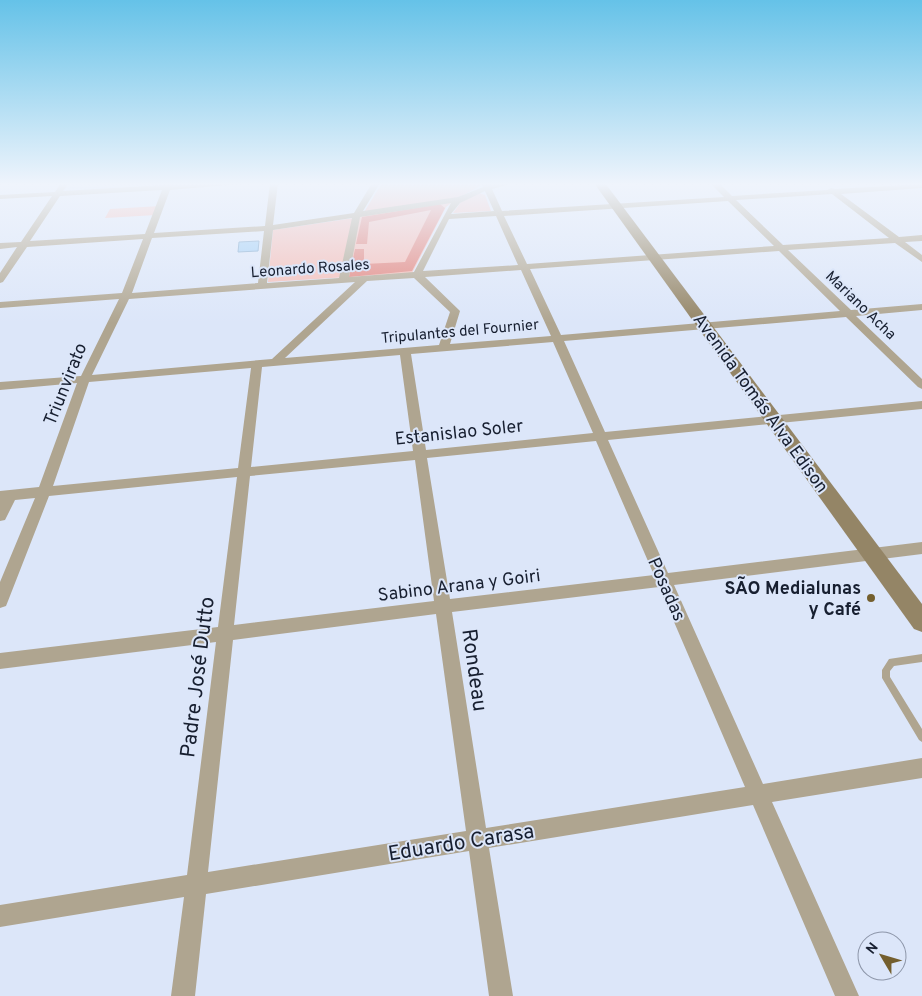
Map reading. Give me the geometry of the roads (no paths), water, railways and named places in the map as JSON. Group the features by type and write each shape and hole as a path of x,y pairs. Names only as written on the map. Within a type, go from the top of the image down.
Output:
{"main road":[{"name":"Avenida Tomás Alva Edison","path":"633,229 922,622"}],"street":[{"path":"0,280 34,229"},
{"name":"Triunvirato","path":"0,601 44,492 84,380 125,297 151,229"},
{"path":"0,246 247,229"},
{"path":"262,287 269,229"},
{"path":"343,281 353,229"},
{"path":"440,229 417,276 455,312 456,316 444,347"},
{"name":"Posadas","path":"506,229 557,338 846,996"},
{"name":"Mariano Acha","path":"762,229 922,386"},
{"path":"883,229 922,258"},
{"name":"Leonardo Rosales","path":"0,305 922,238"},
{"path":"276,361 364,279"},
{"name":"Tripulantes del Fournier","path":"0,386 922,307"},
{"name":"Rondeau","path":"405,351 501,996"},
{"name":"Padre José Dutto","path":"183,996 257,364"},
{"name":"Estanislao Soler","path":"5,496 922,405"},
{"path":"0,516 5,496"},
{"name":"Sabino Arana y Goiri","path":"0,661 922,548"},
{"name":"Eduardo Carasa","path":"0,916 922,768"}],"lane":[{"path":"922,658 892,662 886,670 886,678 922,737"}],"place":[{"name":"SÃO Medialunas y Café","path":"871,598"}]}
